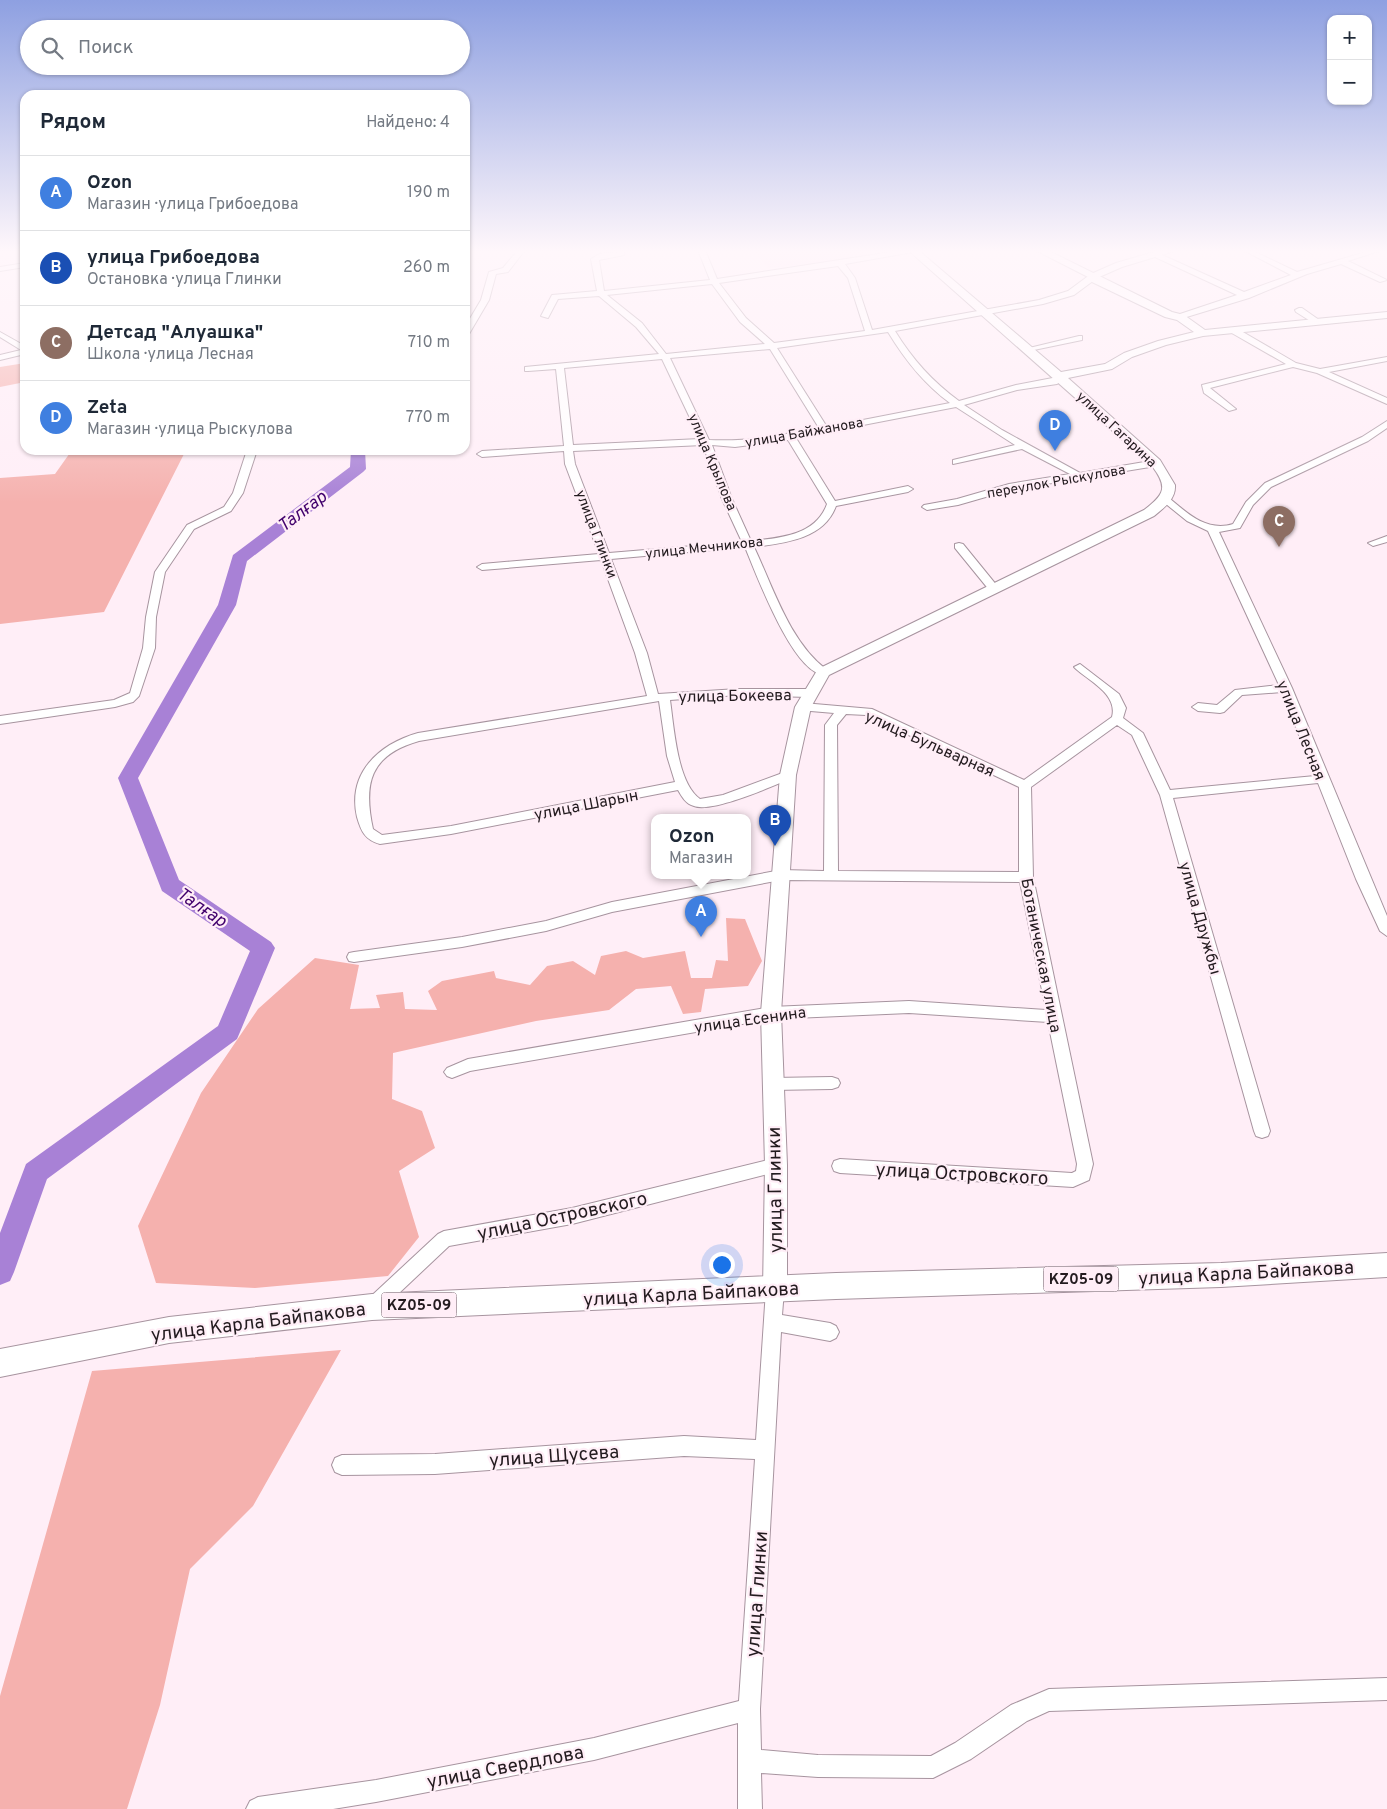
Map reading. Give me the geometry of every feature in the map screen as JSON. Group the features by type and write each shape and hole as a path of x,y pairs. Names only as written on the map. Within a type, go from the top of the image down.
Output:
{"main road":[{"path":"1012,334 1051,369"},
{"path":"1064,375 1108,368 1128,355 1162,343 1197,334"},
{"name":"улица Гагарина","path":"1064,375 1156,463 1166,475 1170,487 1166,500"},
{"path":"823,672 1149,513 1166,500"},
{"name":"улица Бокеева","path":"806,700 823,672"},
{"name":"улица Глинки","path":"775,1290 776,1165 771,1012 788,775 806,700"},
{"name":"улица Карла Байпакова","path":"0,1363 169,1330 372,1307 775,1290 1221,1275 1387,1265"}],"street":[{"path":"1,334 20,347"},
{"name":"улица Крылова","path":"646,334 665,357 706,442 727,499 795,645 808,662 823,672"},
{"path":"759,334 772,346 825,430"},
{"path":"528,369 772,346 852,334"},
{"path":"892,334 900,349 930,382 958,404 1023,446 1078,475"},
{"path":"1241,334 1293,365 1320,371 1387,401"},
{"path":"1029,349 1079,338"},
{"path":"0,358 20,352"},
{"path":"1320,371 1387,359"},
{"path":"1232,408 1207,391 1205,387 1293,365"},
{"name":"улица Глинки","path":"560,367 570,464 658,697 682,785"},
{"path":"1051,369 1064,375"},
{"name":"улица Байжанова","path":"482,454 569,450 653,443 706,442 735,444 791,437 958,404 1016,388 1054,382 1064,375"},
{"path":"1166,500 1184,515 1213,531 1227,530 1237,526 1249,504 1268,485 1365,438 1387,424"},
{"path":"791,437 832,504 908,489"},
{"path":"956,462 1023,446"},
{"path":"0,720 115,703 130,699 138,688 149,648 151,617 160,572 190,527 228,509 232,504 238,493 250,455"},
{"name":"переулок Рыскулова","path":"927,507 958,502 1009,487 1156,463"},
{"name":"улица Мечникова","path":"482,567 607,558 786,538 814,529 826,520 832,504"},
{"name":"улица Лесная","path":"1213,531 1286,688 1322,779 1387,931"},
{"path":"1373,543 1387,539"},
{"path":"959,546 994,588"},
{"path":"1025,785 1117,719 1120,708 1115,696 1080,668"},
{"path":"1198,707 1220,709 1239,692 1286,688"},
{"name":"улица Бокеева","path":"372,836 367,831 361,796 369,770 383,751 404,740 658,697 738,692 806,700"},
{"name":"улица Бульварная","path":"806,700 842,711 868,712 1025,785"},
{"path":"831,874 831,725 842,711"},
{"name":"улица Дружбы","path":"1117,719 1137,734 1166,795 1262,1131"},
{"path":"682,785 690,800 699,804 718,800 788,775"},
{"path":"1166,795 1322,779"},
{"name":"улица Шарын","path":"372,836 380,840 451,830 682,785"},
{"name":"Ботаническая улица","path":"1025,785 1026,877 1053,1016 1085,1164 1083,1175"},
{"path":"354,957 462,942 546,926 612,907 781,875 1026,877"},
{"name":"улица Есенина","path":"452,1072 468,1065 771,1012 909,1007 1053,1016"},
{"path":"772,1084 832,1083"},
{"name":"улица Островского","path":"372,1307 444,1239 572,1216 776,1165"},
{"name":"улица Островского","path":"840,1166 1073,1180 1083,1175"},
{"name":"улица Глинки","path":"750,1809 749,1708 775,1322 775,1290"},
{"path":"775,1322 830,1332"},
{"name":"улица Щусева","path":"342,1465 436,1464 684,1446 765,1450"},
{"path":"750,1761 818,1766 933,1767 963,1752 1020,1713 1049,1700 1387,1689"},
{"name":"улица Свердлова","path":"258,1809 376,1791 594,1749 749,1708"}],"shaded area":[{"path":"20,364 20,383 0,387 0,367"},
{"path":"68,455 183,455 104,612 0,624 0,478 55,474"},
{"path":"726,918 745,919 762,961 748,986 705,989 701,1012 683,1014 671,986 636,989 609,1010 536,1021 393,1053 392,1099 422,1111 435,1148 399,1171 419,1237 388,1276 255,1288 156,1283 138,1226 201,1093 258,1009 315,958 359,965 350,1009 380,1008 376,995 403,992 405,1009 437,1010 428,991 442,981 494,971 496,978 530,985 547,966 573,961 595,975 601,956 626,951 643,958 685,951 691,978 712,978 716,960 728,961"},
{"path":"341,1350 253,1506 190,1569 160,1705 127,1809 0,1809 0,1696 92,1371"}],"waterway":[{"name":"Талғар","path":"0,1272 36,1172 228,1032 263,948 170,885 128,778 227,605 239,559 358,469 358,455"}],"place":[{"name":"Zeta","path":"1055,451"},
{"name":"Детсад \"Алуашка\"","path":"1279,547"},
{"name":"улица Грибоедова","path":"775,846"},
{"name":"Ozon","path":"701,937"}]}
